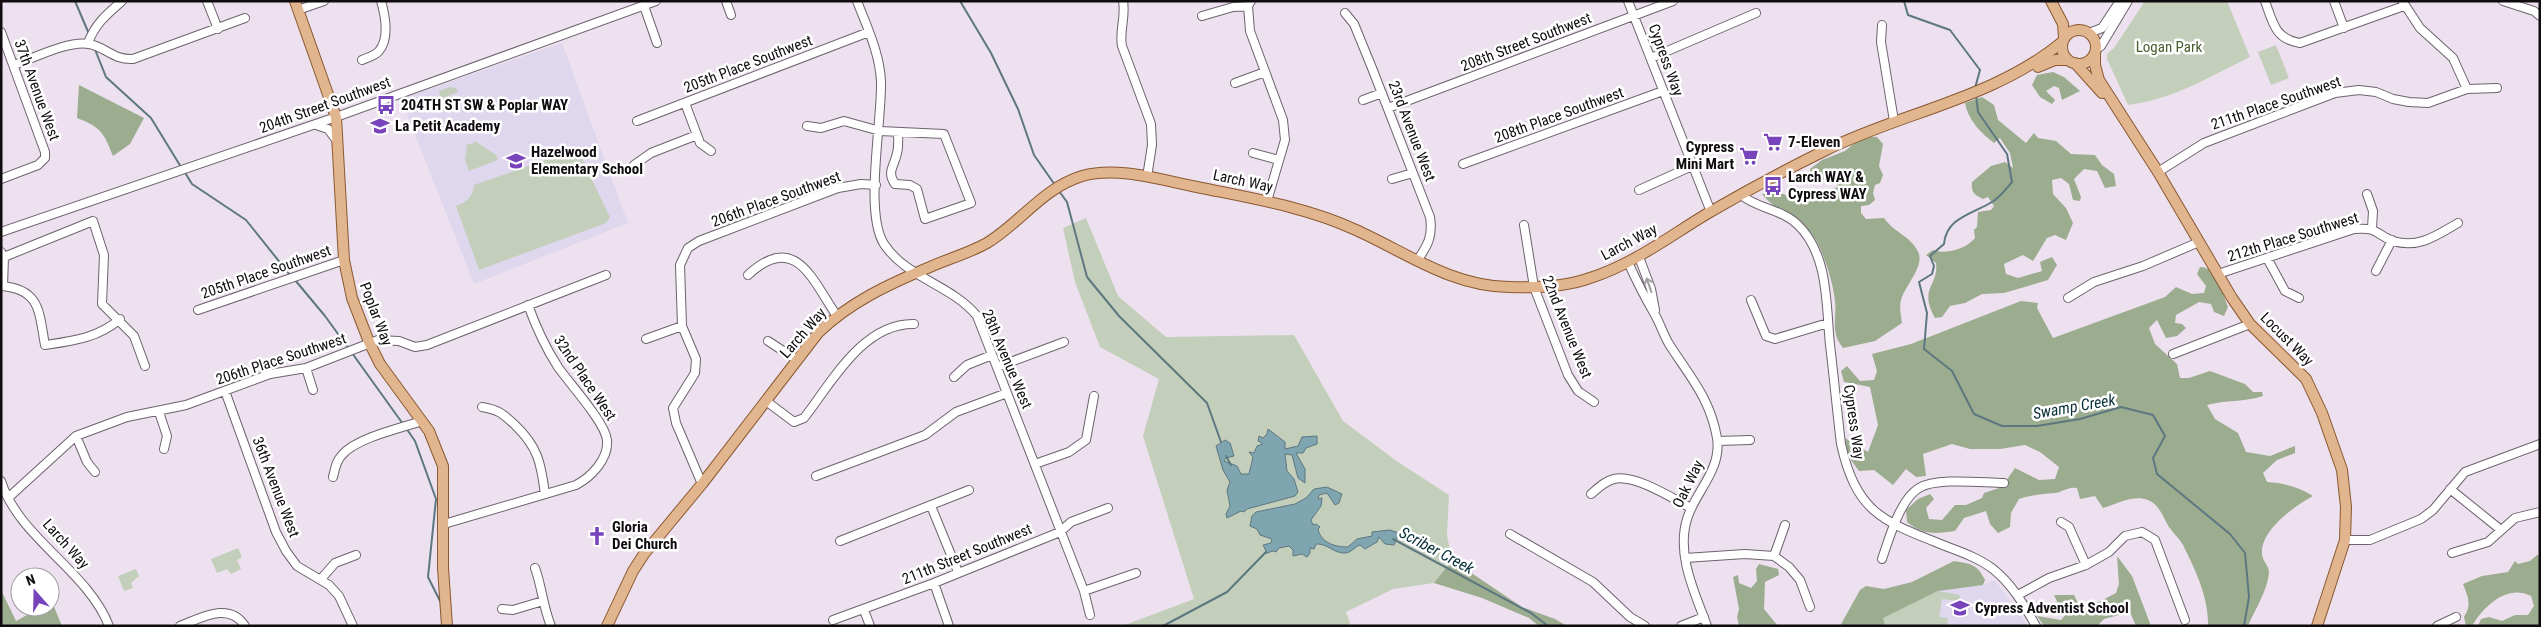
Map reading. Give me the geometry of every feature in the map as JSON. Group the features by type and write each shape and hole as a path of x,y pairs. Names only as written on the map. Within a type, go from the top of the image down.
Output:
{"main road":[{"path":"2051,1 2063,24 2062,50 2072,62 2088,61 2095,51 2094,40 2089,34 2077,30 2066,18 2056,1"},
{"name":"Poplar Way","path":"297,6 336,117 344,260 352,298 369,342 380,364 422,421 436,445 443,466 443,568 447,626"},
{"path":"2063,40 2070,32 2077,30"},
{"name":"Larch Way","path":"607,626 633,571 644,554 702,484 797,360 837,316 873,293 916,272 989,242 1047,194 1063,184 1098,173 1147,177 1267,201 1352,228 1417,261 1466,282 1489,286 1534,287 1588,279 1628,262 1741,195 1833,147 1894,121 2007,78 2038,60 2063,40"},
{"name":"Locust Way","path":"2095,51 2095,65 2099,80 2158,172 2218,274 2250,324 2306,379 2322,413 2342,470 2346,508 2345,540 2316,626"},
{"name":"Larch Way","path":"2007,78 2018,76 2049,62 2072,62"},
{"name":"Locust Way","path":"2072,62 2112,101"}],"street":[{"path":"88,43 93,30 101,20 122,1"},
{"path":"208,1 218,29"},
{"path":"297,6 324,1"},
{"path":"362,60 379,52 383,43 386,17 381,1"},
{"name":"204th Street Southwest","path":"1,232 336,117 656,1"},
{"path":"726,1 731,15"},
{"name":"28th Avenue West","path":"857,1 869,32 880,70 880,131 875,221 878,234 895,257 966,303 977,316 1084,591 1090,615"},
{"path":"1123,1 1125,11 1120,37 1122,46 1151,124 1152,145 1147,177"},
{"name":"Cypress Way","path":"1628,1 1711,212"},
{"name":"208th Street Southwest","path":"1388,108 1673,1"},
{"path":"2089,34 2102,28 2120,1"},
{"path":"2095,51 2101,46 2128,1"},
{"path":"2266,1 2279,33 2288,41 2300,43 2344,28 2403,4 2420,28 2453,58 2467,89"},
{"path":"2334,1 2344,28"},
{"path":"2503,1 2534,11 2540,16"},
{"path":"1202,16 1250,4 1250,31 1283,120 1285,140 1267,201"},
{"path":"644,6 657,43"},
{"name":"23rd Avenue West","path":"1345,13 1354,24 1413,172 1432,226 1430,244 1417,261"},
{"path":"1651,58 1756,13"},
{"path":"14,65 70,45 88,43 116,58 133,59 245,18"},
{"path":"1882,25 1881,42 1894,121"},
{"name":"37th Avenue West","path":"1,32 43,146 45,158 38,165 1,179"},
{"name":"205th Place Southwest","path":"637,121 869,32"},
{"path":"1234,83 1265,72"},
{"name":"211th Place Southwest","path":"2158,172 2204,143 2335,94 2359,90 2376,92 2393,99 2409,102 2428,102 2467,89 2497,88"},
{"name":"208th Place Southwest","path":"1463,164 1663,90"},
{"path":"1363,100 1382,93"},
{"path":"685,103 700,143 711,151"},
{"path":"807,126 821,128 844,121 880,131 944,134 971,203 925,219 917,189 910,185 895,184 891,178 890,170 898,152 898,132"},
{"path":"314,124 328,129 337,142"},
{"path":"634,164 651,153 697,135"},
{"path":"1253,153 1279,160"},
{"path":"1639,190 1692,166"},
{"path":"1392,179 1413,172"},
{"name":"206th Place Southwest","path":"682,326 680,265 688,248 700,241 838,188 861,184 876,185"},
{"path":"2367,194 2374,211 2372,228"},
{"name":"Cypress Way","path":"1741,195 1754,204 1778,212 1797,223 1810,240 1820,264 1841,444 1846,466 1858,494 1868,506 1894,526 1972,556 1992,568 2018,595 2036,626"},
{"path":"120,319 106,331 80,340 45,345 38,306 32,297 19,289 2,286 2,254 93,221 104,255 102,304 120,319 134,336 145,366"},
{"name":"212th Place Southwest","path":"2218,274 2354,229 2372,228 2392,240 2420,243 2458,223"},
{"name":"22nd Avenue West","path":"1524,225 1534,287 1568,374 1578,391 1594,402"},
{"path":"2376,271 2392,240"},
{"path":"2068,298 2094,282 2143,266 2199,242"},
{"path":"1638,257 1652,289 1655,315"},
{"path":"748,275 758,266 781,258 800,261 812,275 820,293 837,316"},
{"path":"2267,258 2285,291 2300,298"},
{"name":"205th Place Southwest","path":"198,310 344,260"},
{"path":"1628,262 1642,294 1655,315"},
{"name":"206th Place Southwest","path":"8,498 76,436 127,416 159,412 186,405 270,374 306,368 369,342 388,340 420,347 606,275"},
{"path":"1751,300 1766,336 1770,338 1776,338 1828,323"},
{"name":"32nd Place West","path":"528,305 544,344 605,432 606,447 598,467 584,480 545,494"},
{"name":"Oak Way","path":"1655,315 1670,345 1698,384 1718,440 1716,458 1708,481 1691,508 1684,531 1685,558 1692,586 1707,626"},
{"path":"766,401 794,422 799,420 858,349 883,332 901,324 914,324"},
{"path":"2173,354 2250,324"},
{"path":"646,339 682,326 696,359 695,373 673,408 676,423 702,484"},
{"path":"768,341 797,360"},
{"path":"997,367 1064,342"},
{"path":"954,377 967,365 992,354"},
{"path":"306,368 313,390"},
{"name":"36th Avenue West","path":"225,391 276,532 286,551 297,566 320,579 338,596 353,626"},
{"path":"816,476 925,434 956,412 1007,393"},
{"path":"1035,464 1069,452 1086,440 1094,396"},
{"path":"444,524 545,494 542,470 532,443 499,410 482,407"},
{"path":"159,412 167,436 164,448"},
{"path":"333,477 342,455 352,446 422,421"},
{"path":"76,436 87,462 96,472"},
{"path":"1718,440 1750,440"},
{"path":"2345,540 2370,540 2421,519 2433,510 2465,472 2540,444"},
{"path":"1591,494 1604,484 1623,478 1638,482 1691,508"},
{"name":"Larch Way","path":"1,482 17,512 92,596 109,626"},
{"path":"1882,559 1894,526 1908,497 1920,487 1935,483 2004,483"},
{"path":"2450,489 2501,530"},
{"path":"840,541 969,490"},
{"path":"931,506 958,572"},
{"name":"211th Street Southwest","path":"833,620 934,583 1060,532 1071,522 1108,508"},
{"path":"2452,553 2488,542 2514,518 2540,512"},
{"path":"2061,522 2069,527 2086,565"},
{"path":"1774,556 1785,525"},
{"path":"2018,595 2049,578 2086,565 2109,552 2125,536 2142,532 2155,540 2185,620"},
{"path":"1510,534 1593,582 1630,617 1643,625"},
{"path":"1685,558 1745,554 1774,556 1789,567 1800,580 1810,607"},
{"path":"320,579 335,564 356,555"},
{"path":"535,568 543,589 543,601 551,626"},
{"path":"1084,591 1136,573"},
{"path":"934,583 949,626"},
{"path":"502,609 514,610 543,601"},
{"path":"864,610 870,626"},
{"path":"180,626 214,613 223,612 233,614 245,626"},
{"path":"1680,626 1704,617"},
{"path":"2437,626 2456,617"}],"shaded area":[{"name":"Hazelwood Elementary School","path":"562,43 628,223 474,284 401,99"},
{"name":"Cypress Adventist School","path":"1995,580 2028,626 1885,626 1938,591 1983,585"}],"green space":[{"name":"Logan Park","path":"2145,1 2227,1 2250,57 2176,93 2128,105 2107,59 2107,54 2114,48"},
{"path":"2276,45 2289,78 2271,85 2258,52"},
{"path":"2053,72 2064,77 2080,91 2062,100 2059,88 2054,86 2046,91 2055,100 2052,104 2040,97 2032,85 2037,75"},
{"path":"79,85 144,118 130,144 113,156 101,132 91,124 77,118"},
{"path":"450,87 456,88 458,92 450,95 448,100 440,96 439,91"},
{"path":"1982,97 1994,105 1998,120 2026,143 2034,133 2038,138 2056,141 2071,154 2095,155 2102,165 2114,174 2116,186 2105,188 2097,171 2084,169 2074,179 2081,197 2080,201 2073,200 2069,184 2061,178 2052,180 2053,194 2066,208 2073,223 2066,240 2055,235 2047,238 2033,261 2023,255 2004,264 2006,274 2018,278 2042,271 2040,262 2052,257 2057,265 2048,280 2004,293 1982,294 1965,303 1950,306 1942,317 1935,318 1928,300 1930,288 1935,277 1936,263 1926,255 1933,250 1944,252 1961,248 1975,238 1974,230 1977,227 1978,212 1991,210 1994,206 1988,197 1983,199 1975,194 1972,182 1991,166 2005,162 2013,168 2010,153 2000,138 1994,143 1980,130 1969,115 1965,103"},
{"path":"1863,136 1877,137 1883,144 1879,166 1883,175 1880,183 1875,185 1873,193 1875,200 1869,205 1861,206 1861,213 1866,219 1884,218 1912,243 1920,259 1901,300 1902,323 1875,341 1843,348 1835,331 1834,294 1820,248 1814,237 1800,222 1777,208 1762,194 1771,191 1779,192 1794,200 1825,194 1839,186 1829,180 1811,177 1810,169 1822,160 1845,151"},
{"path":"475,141 496,155 498,160 469,171 465,160 467,144 472,144"},
{"path":"577,149 610,217 606,223 479,270 456,206 469,198 474,185"},
{"path":"1086,218 1118,296 1166,337 1294,335 1343,421 1398,462 1449,495 1447,535 1452,560 1434,583 1393,589 1346,612 1350,623 1349,626 1122,626 1194,599 1143,436 1159,379 1100,347 1075,282 1063,228"},
{"path":"2200,267 2206,268 2215,276 2221,288 2228,307 2224,316 2214,312 2211,304 2199,302 2176,315 2175,323 2182,324 2186,328 2177,336 2166,338 2157,320 2149,328 2155,344 2177,364 2180,378 2189,378 2210,371 2245,384 2253,392 2262,392 2263,396 2256,398 2207,405 2215,419 2238,433 2246,452 2270,456 2295,446 2295,453 2277,460 2263,473 2267,482 2291,486 2313,496 2288,512 2267,536 2262,554 2269,570 2268,579 2264,593 2248,626 2208,626 2204,594 2188,554 2158,508 2152,502 2143,498 2119,502 2103,508 2095,496 2080,499 2077,488 2073,488 2019,499 2011,513 2010,527 1998,533 1990,524 1986,511 1964,518 1955,531 1948,532 1935,533 1924,531 1907,522 1906,510 1918,499 1930,494 1934,499 1926,508 1929,519 1942,520 1955,505 1966,505 1982,498 1984,493 2002,487 2015,468 2039,480 2055,479 2059,467 2040,452 2025,445 2000,449 1970,449 1952,444 1923,454 1926,476 1916,477 1906,469 1893,485 1874,470 1859,471 1848,456 1845,438 1868,452 1878,425 1870,387 1844,382 1841,371 1847,366 1860,381 1874,380 1877,371 1872,354 1911,344 2021,301 2038,303 2037,308 2053,338 2165,297 2176,287 2192,294 2204,293 2206,286 2197,274"},
{"path":"238,548 242,557 237,560 241,569 231,574 227,569 217,573 211,559"},
{"path":"2537,555 2540,555 2540,626 2478,626 2481,619 2489,617 2502,621 2515,615 2528,615 2534,606 2531,596 2513,593 2497,599 2483,611 2472,626 2466,626 2464,617 2468,609 2468,601 2463,584 2482,576 2508,572 2515,561 2518,564 2530,561"},
{"path":"2117,556 2132,576 2151,626 2136,626 2130,612 2104,619 2098,625 2092,626 2044,626 2037,616 2061,620 2068,612 2059,606 2054,595 2074,595 2079,605 2091,606 2116,593 2119,584"},
{"path":"1452,560 1522,607 1555,619 1567,626 1539,626 1529,618 1482,598 1434,583"},
{"path":"1954,561 1969,564 1976,568 1985,580 1983,585 1938,591 1883,618 1885,626 1840,626 1860,590 1866,586 1884,589 1912,582"},
{"path":"1759,564 1778,569 1779,575 1765,582 1764,609 1778,626 1739,626 1737,617 1739,609 1733,577 1738,575 1739,583 1751,588 1757,581 1756,569"},
{"path":"136,569 139,576 131,583 133,588 124,591 118,576"},
{"path":"1,590 10,609 10,617 14,617 16,621 23,617 58,617 62,626 1,626"},
{"path":"1938,591 1960,595 1959,601 1942,599 1939,617 1948,618 1947,625 1885,626 1882,618"}],"water":[{"path":"1268,429 1285,442 1285,449 1298,446 1302,437 1317,436 1317,444 1306,448 1303,453 1296,453 1305,469 1305,483 1298,478 1292,455 1285,454 1287,471 1294,479 1298,492 1295,496 1247,509 1244,512 1241,511 1227,518 1226,514 1230,506 1227,490 1230,482 1223,470 1216,446 1225,440 1230,443 1234,456 1226,458 1224,461 1237,466 1241,474 1249,474 1253,457 1249,452 1254,453 1257,446 1263,444 1258,441 1259,436 1263,438 1267,434"},
{"path":"1327,487 1342,494 1339,503 1335,505 1327,493 1319,495 1318,499 1322,498 1321,506 1311,520 1313,525 1316,524 1320,527 1318,529 1325,541 1334,545 1348,547 1357,539 1372,536 1372,532 1390,530 1399,533 1394,545 1385,544 1379,537 1377,542 1365,549 1360,545 1346,553 1316,544 1314,549 1310,548 1310,553 1307,557 1302,554 1293,556 1293,550 1289,546 1279,548 1276,552 1264,554 1266,551 1263,545 1271,543 1272,539 1260,535 1257,529 1250,526 1252,516 1256,512 1295,504 1306,498 1314,489"}],"waterway":[{"path":"75,1 89,34"},
{"path":"960,1 991,53 1018,109 1034,155 1055,185"},
{"name":"Swamp Creek","path":"1904,1 1908,15 1950,30 1980,70 1975,88"},
{"path":"94,47 106,77 151,118 181,167"},
{"name":"Swamp Creek","path":"1976,95 1978,112 2007,154 2012,182 1995,200 1955,222 1946,235 1944,244 1930,256 1934,266 1932,274 1919,282 1927,313 1924,349 1952,371 1974,414 2002,426 2037,426 2080,419 2121,407 2153,415 2165,436 2153,458 2157,474 2230,534 2245,553 2249,597 2244,626"},
{"path":"184,171 192,184 246,220 290,275"},
{"path":"1059,191 1067,202 1087,277 1119,316 1207,403 1221,442"},
{"path":"295,280 349,349"},
{"path":"352,353 403,424"},
{"path":"406,428 415,441 436,499 428,577 441,603"},
{"path":"1226,456 1231,465"},
{"name":"Scriber Creek","path":"1393,539 1531,613 1548,626"},
{"name":"Scriber Creek","path":"1163,626 1227,592 1266,552"}],"place":[{"name":"204TH ST SW & Poplar WAY","path":"386,105"},
{"name":"La Petit Academy","path":"380,126"},
{"name":"7-Eleven","path":"1773,142"},
{"name":"Cypress Mini Mart","path":"1749,156"},
{"name":"Hazelwood Elementary School","path":"516,161"},
{"name":"Larch WAY & Cypress WAY","path":"1773,186"},
{"name":"Gloria Dei Church","path":"597,536"},
{"name":"Cypress Adventist School","path":"1960,608"}]}
